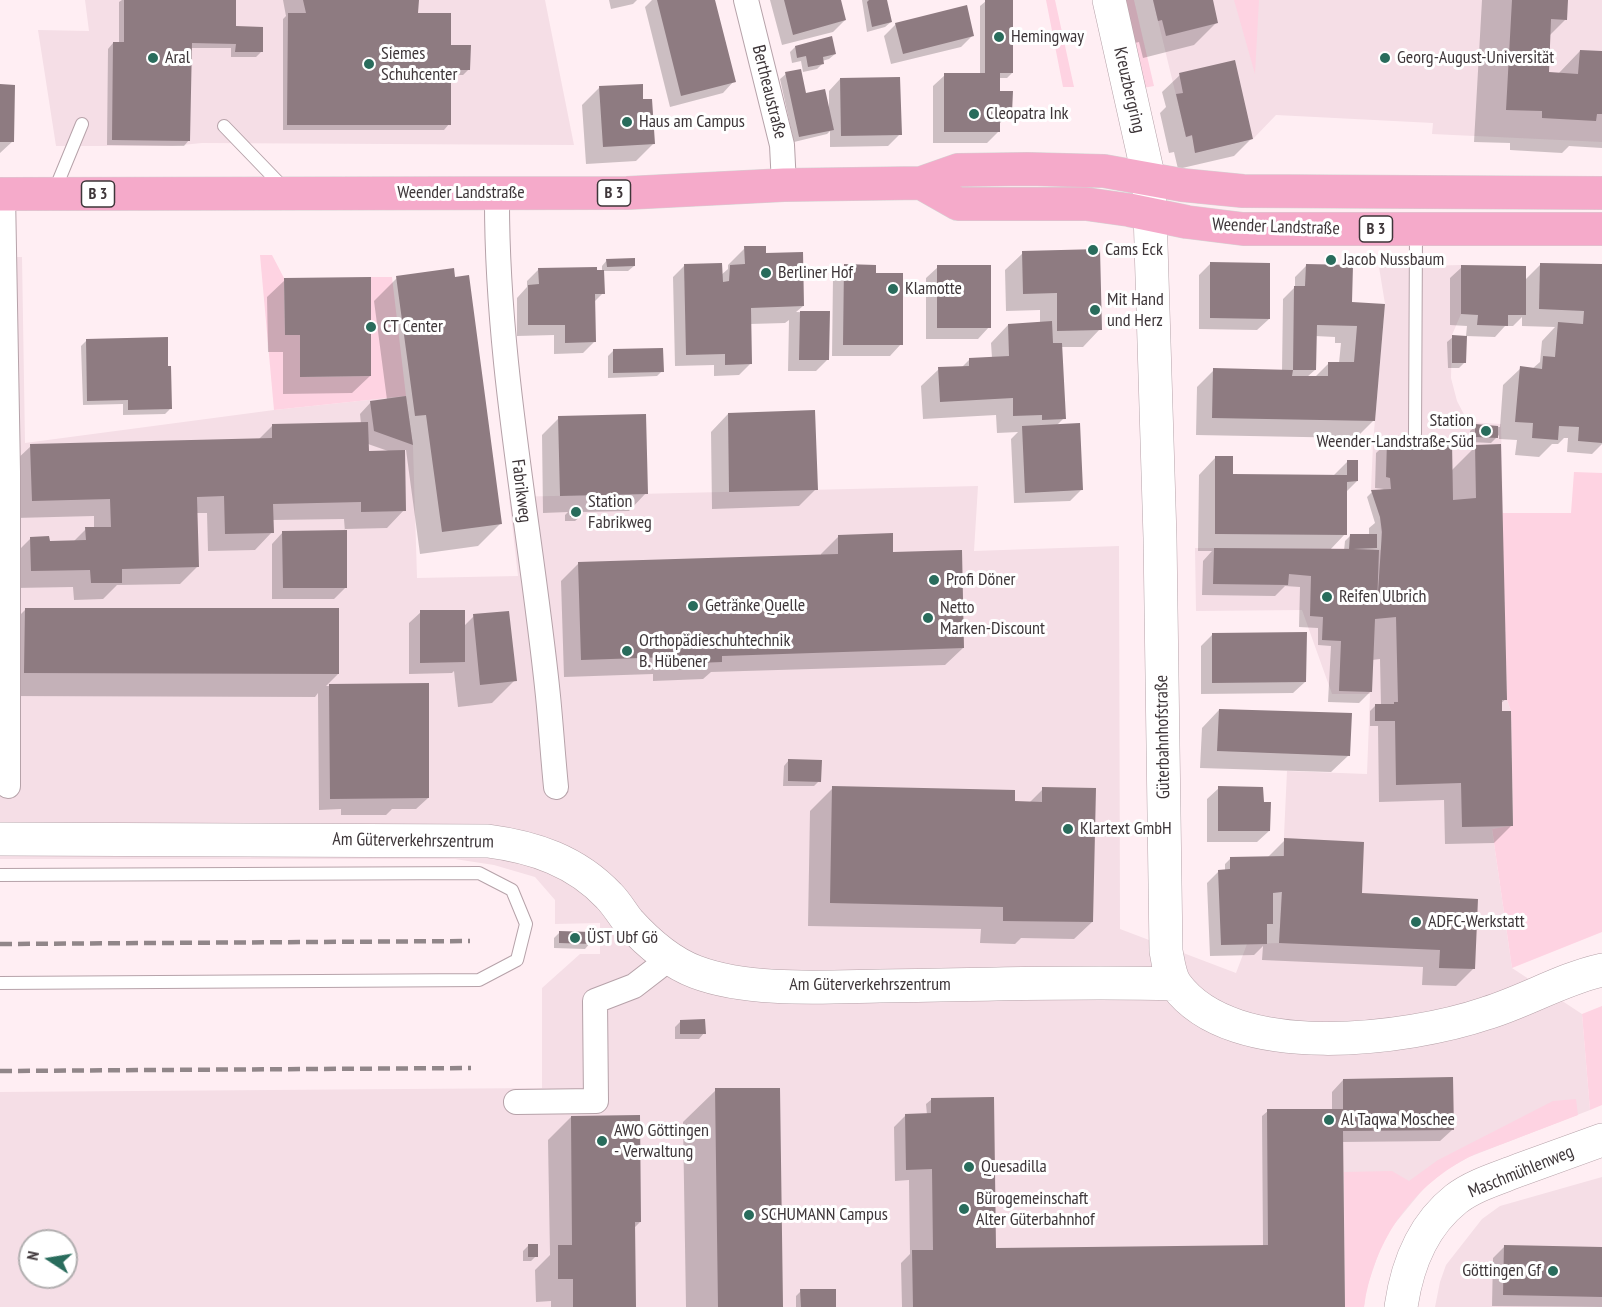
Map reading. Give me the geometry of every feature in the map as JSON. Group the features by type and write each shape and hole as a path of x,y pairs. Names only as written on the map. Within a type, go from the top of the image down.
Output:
{"main road":[{"name":"Weender Landstraße","path":"2,194 627,193 784,185 921,183 958,170 1071,169 1243,191 1602,193"},
{"name":"Weender Landstraße","path":"921,183 958,204 1086,204 1243,229 1602,230"}],"street":[{"name":"Bertheaustraße","path":"747,0 782,145 784,185"},
{"name":"Kreuzbergring","path":"1092,0 1114,98 1142,178"},
{"name":"Kreuzbergring","path":"1109,0 1142,178"},
{"name":"Güterbahnhofstraße","path":"1142,178 1150,216 1160,538 1166,951 1174,984"},
{"path":"2,194 8,472 8,786"},
{"name":"Fabrikweg","path":"497,194 497,255 510,406 548,695 556,787"},
{"name":"Am Güterverkehrszentrum","path":"0,839 463,840 504,843 564,861 609,896 645,940 669,959 695,972 718,979 802,987 1174,984"},
{"path":"516,1102 596,1101 594,1001 634,986 669,959"},
{"path":"1174,984 1200,1010 1226,1023 1255,1031 1294,1037 1341,1037 1403,1034 1486,1014 1602,970"},
{"name":"Maschmühlenweg","path":"1401,1307 1405,1277 1418,1247 1434,1221 1457,1198 1485,1183 1602,1140"}],"lane":[{"path":"53,194 82,124"},
{"path":"224,126 278,182"},
{"path":"1415,434 1416,229"},
{"path":"0,875 479,873 512,890 526,924 517,960 479,980 0,983"}],"shaded area":[{"path":"85,0 545,0 574,145 202,143 172,146 56,146 38,30 89,31"},
{"path":"1046,0 1055,0 1074,87 1063,87"},
{"path":"1124,0 1134,0 1154,86 1143,88"},
{"name":"Georg-August-Universität","path":"1153,0 1602,0 1602,142 1432,134 1433,123 1276,115 1253,139 1195,153 1192,136 1186,137"},
{"path":"1234,0 1259,0 1255,74"},
{"path":"260,255 272,255 284,278 285,335 300,335 300,377 371,376 371,277 392,277 406,396 274,410"},
{"path":"0,257 22,257 25,443 274,410 406,396 413,445 417,578 518,576 509,497 978,486 974,551 1119,546 1120,929 1236,973 1247,944 1279,943 1287,771 1367,774 1370,694 1332,694 1302,610 1196,611 1195,548 1382,550 1380,517 1371,490 1385,304 1379,267 1461,265 1461,314 1452,335 1451,378 1457,401 1468,422 1501,424 1507,700 1511,711 1513,826 1492,829 1512,968 1582,1014 1590,1110 1469,1157 1446,1170 1425,1187 1392,1227 1380,1249 1366,1290 1364,1307 0,1307 0,1092 542,1088 542,988 580,954 600,954 600,923 555,924 555,900 535,877 494,865 455,859 0,859"},
{"path":"1574,472 1602,473 1602,932 1512,968 1492,829 1513,825 1511,711 1507,700 1502,513 1571,513"},
{"path":"1602,1006 1602,1105 1590,1110 1582,1014"},
{"path":"1576,1099 1578,1115 1472,1156 1447,1170 1428,1185 1412,1201 1386,1240 1376,1261 1364,1307 1345,1307 1344,1172 1392,1171 1409,1181 1438,1160 1553,1101"},
{"path":"1602,1177 1602,1307 1435,1307 1446,1265 1482,1219 1500,1206"}],"building":[{"path":"124,0 236,0 236,26 263,27 263,52 235,52 236,44 192,43 190,141 112,140 113,42 124,42"},
{"name":"Siemes Schuhcenter","path":"303,0 419,0 418,13 451,13 451,45 471,45 470,70 451,70 451,125 287,125 288,13 306,13"},
{"path":"657,0 715,0 736,82 681,96"},
{"path":"784,0 841,0 846,20 793,35"},
{"path":"887,0 892,22 872,27 867,2"},
{"path":"985,0 1013,0 1013,73 1000,73 1000,91 1013,91 1012,113 1000,113 1000,132 944,132 944,73 985,73"},
{"path":"1153,0 1213,0 1218,23 1166,36 1162,20 1158,21"},
{"path":"1512,0 1568,0 1567,20 1551,19 1549,72 1578,74 1580,50 1602,51 1602,114 1597,114 1596,121 1542,118 1542,111 1506,110"},
{"path":"967,5 974,36 903,54 895,23"},
{"path":"832,36 836,54 823,57 824,64 808,67 806,56 797,58 795,46"},
{"path":"1235,60 1253,139 1195,153 1192,135 1186,137 1176,94 1183,93 1179,73"},
{"path":"801,69 806,93 825,89 834,130 799,137 785,72"},
{"path":"900,77 902,135 841,136 840,78"},
{"path":"0,84 15,85 14,142 0,142"},
{"name":"Haus am Campus","path":"643,84 643,99 652,99 655,144 603,147 599,86"},
{"path":"744,246 766,246 766,253 803,252 804,306 751,308 752,364 725,365 725,354 686,355 684,264 722,263 723,282 729,281 730,265 745,264"},
{"path":"1100,249 1102,330 1057,331 1057,293 1023,294 1022,251"},
{"path":"635,258 635,266 607,267 606,259"},
{"path":"1210,262 1270,263 1270,319 1210,318"},
{"path":"1540,263 1602,264 1602,443 1578,441 1579,427 1559,426 1558,440 1532,438 1533,423 1515,422 1520,366 1542,369 1543,356 1555,357 1558,322 1583,324 1584,311 1539,309"},
{"path":"844,264 876,265 876,273 903,273 903,345 843,345"},
{"path":"1306,264 1353,265 1352,302 1385,304 1375,421 1212,418 1213,368 1293,370 1294,286 1305,286","holes":["1317,325 1357,326 1354,362 1328,362 1328,376 1292,376 1293,370 1316,370"]},
{"path":"937,265 991,265 991,328 937,328"},
{"path":"1461,265 1526,266 1526,315 1508,315 1508,326 1477,325 1478,315 1461,314"},
{"path":"597,267 597,270 604,270 605,294 595,294 596,342 565,343 565,325 528,325 528,285 539,284 538,268"},
{"path":"454,268 455,277 469,275 502,524 442,532 426,415 415,416 396,276"},
{"path":"371,277 371,376 300,377 300,335 285,335 284,278"},
{"path":"800,311 830,311 829,360 799,360"},
{"path":"1052,321 1053,343 1062,343 1066,419 1042,420 1042,415 1013,416 1013,398 940,402 938,367 969,366 969,358 1009,356 1008,324"},
{"path":"1452,335 1467,336 1466,363 1452,363"},
{"path":"168,337 172,409 128,410 128,400 87,401 86,339"},
{"path":"663,348 664,372 613,373 613,349"},
{"path":"406,396 413,445 374,431 370,401"},
{"path":"815,410 818,490 729,492 728,413"},
{"path":"646,414 648,494 560,496 558,416"},
{"path":"368,422 369,451 405,450 406,511 361,512 361,502 273,504 274,533 225,534 224,496 197,497 199,567 122,569 122,583 91,583 90,570 31,571 30,537 49,536 50,541 86,540 85,527 111,527 110,499 32,501 30,444 272,438 272,424"},
{"path":"1080,423 1083,490 1025,493 1022,426"},
{"name":"Station Weender-Landstraße-Süd","path":"1475,424 1498,426 1498,438 1475,437"},
{"path":"1387,440 1452,441 1453,500 1476,498 1475,445 1501,444 1507,700 1502,700 1502,711 1511,711 1513,826 1462,827 1461,783 1396,785 1395,721 1375,721 1375,704 1398,702 1396,617 1375,619 1372,692 1339,691 1341,641 1322,640 1323,617 1310,616 1311,576 1289,574 1288,585 1213,584 1214,548 1349,549 1350,534 1377,534 1377,548 1353,549 1379,550 1377,607 1382,532 1380,517 1371,490 1391,489 1390,478 1386,477"},
{"path":"1215,456 1233,456 1233,474 1347,475 1347,460 1358,460 1358,481 1347,482 1347,535 1215,534"},
{"name":"Station Fabrikweg","path":"570,508 582,508 582,516 570,517"},
{"path":"347,530 347,588 283,588 282,531"},
{"path":"893,533 893,552 962,550 964,648 722,656 722,662 670,664 670,657 581,660 578,562 838,554 838,535"},
{"path":"25,608 339,608 339,674 24,673"},
{"path":"420,610 465,610 465,662 420,663"},
{"path":"509,611 517,681 480,685 473,614"},
{"path":"1307,632 1306,682 1212,683 1212,633"},
{"path":"429,683 429,798 330,799 329,684"},
{"path":"1219,709 1352,713 1350,756 1217,751"},
{"path":"788,759 822,760 821,782 788,781"},
{"path":"832,786 1015,790 1015,801 1042,802 1042,787 1096,788 1093,922 1003,921 1003,907 830,903"},
{"path":"1218,786 1263,787 1264,802 1271,802 1270,831 1218,831"},
{"path":"1284,838 1364,842 1362,893 1478,899 1475,969 1439,968 1440,950 1279,943 1282,892 1273,893 1273,924 1267,924 1267,944 1221,945 1218,870 1230,869 1230,857 1284,856"},
{"name":"ÜST Ubf Gö","path":"559,931 592,932 592,944 559,943"},
{"path":"705,1019 706,1034 680,1034 680,1020"},
{"path":"1453,1077 1454,1130 1343,1131 1345,1307 913,1307 912,1250 933,1250 932,1169 906,1170 905,1114 931,1113 931,1098 994,1097 996,1248 1268,1245 1267,1109 1343,1109 1343,1079"},
{"name":"SCHUMANN Campus","path":"715,1088 780,1088 783,1307 718,1307"},
{"path":"640,1115 641,1222 635,1222 636,1307 573,1307 573,1279 558,1279 558,1245 572,1245 571,1116"},
{"path":"528,1244 538,1244 538,1257 528,1257"},
{"name":"Göttingen Gf","path":"1504,1245 1602,1247 1602,1297 1503,1295"},
{"path":"800,1289 836,1289 836,1307 801,1307"}],"railway":[{"path":"0,944 470,941"},
{"path":"0,1071 471,1068"}],"place":[{"name":"Hemingway","path":"999,37"},
{"name":"Aral","path":"153,58"},
{"name":"Georg-August-Universität","path":"1385,58"},
{"name":"Siemes Schuhcenter","path":"369,64"},
{"name":"Cleopatra Ink","path":"974,114"},
{"name":"Haus am Campus","path":"627,122"},
{"name":"Cams Eck","path":"1093,250"},
{"name":"Jacob Nussbaum","path":"1331,260"},
{"name":"Berliner Hof","path":"766,273"},
{"name":"Klamotte","path":"893,289"},
{"name":"Mit Hand und Herz","path":"1095,310"},
{"name":"CT Center","path":"371,327"},
{"name":"Station Weender-Landstraße-Süd","path":"1486,431"},
{"name":"Station Fabrikweg","path":"576,512"},
{"name":"Profi Döner","path":"934,580"},
{"name":"Reifen Ulbrich","path":"1327,597"},
{"name":"Getränke Quelle","path":"693,606"},
{"name":"Netto Marken-Discount","path":"928,618"},
{"name":"Orthopädieschuhtechnik B. Hübener","path":"627,651"},
{"name":"Klartext GmbH","path":"1068,829"},
{"name":"ADFC-Werkstatt","path":"1416,922"},
{"name":"ÜST Ubf Gö","path":"575,938"},
{"name":"Al Taqwa Moschee","path":"1329,1120"},
{"name":"AWO Göttingen - Verwaltung","path":"602,1141"},
{"name":"Quesadilla","path":"969,1167"},
{"name":"Bürogemeinschaft Alter Güterbahnhof","path":"964,1209"},
{"name":"SCHUMANN Campus","path":"749,1215"},
{"name":"Göttingen Gf","path":"1553,1271"}]}
